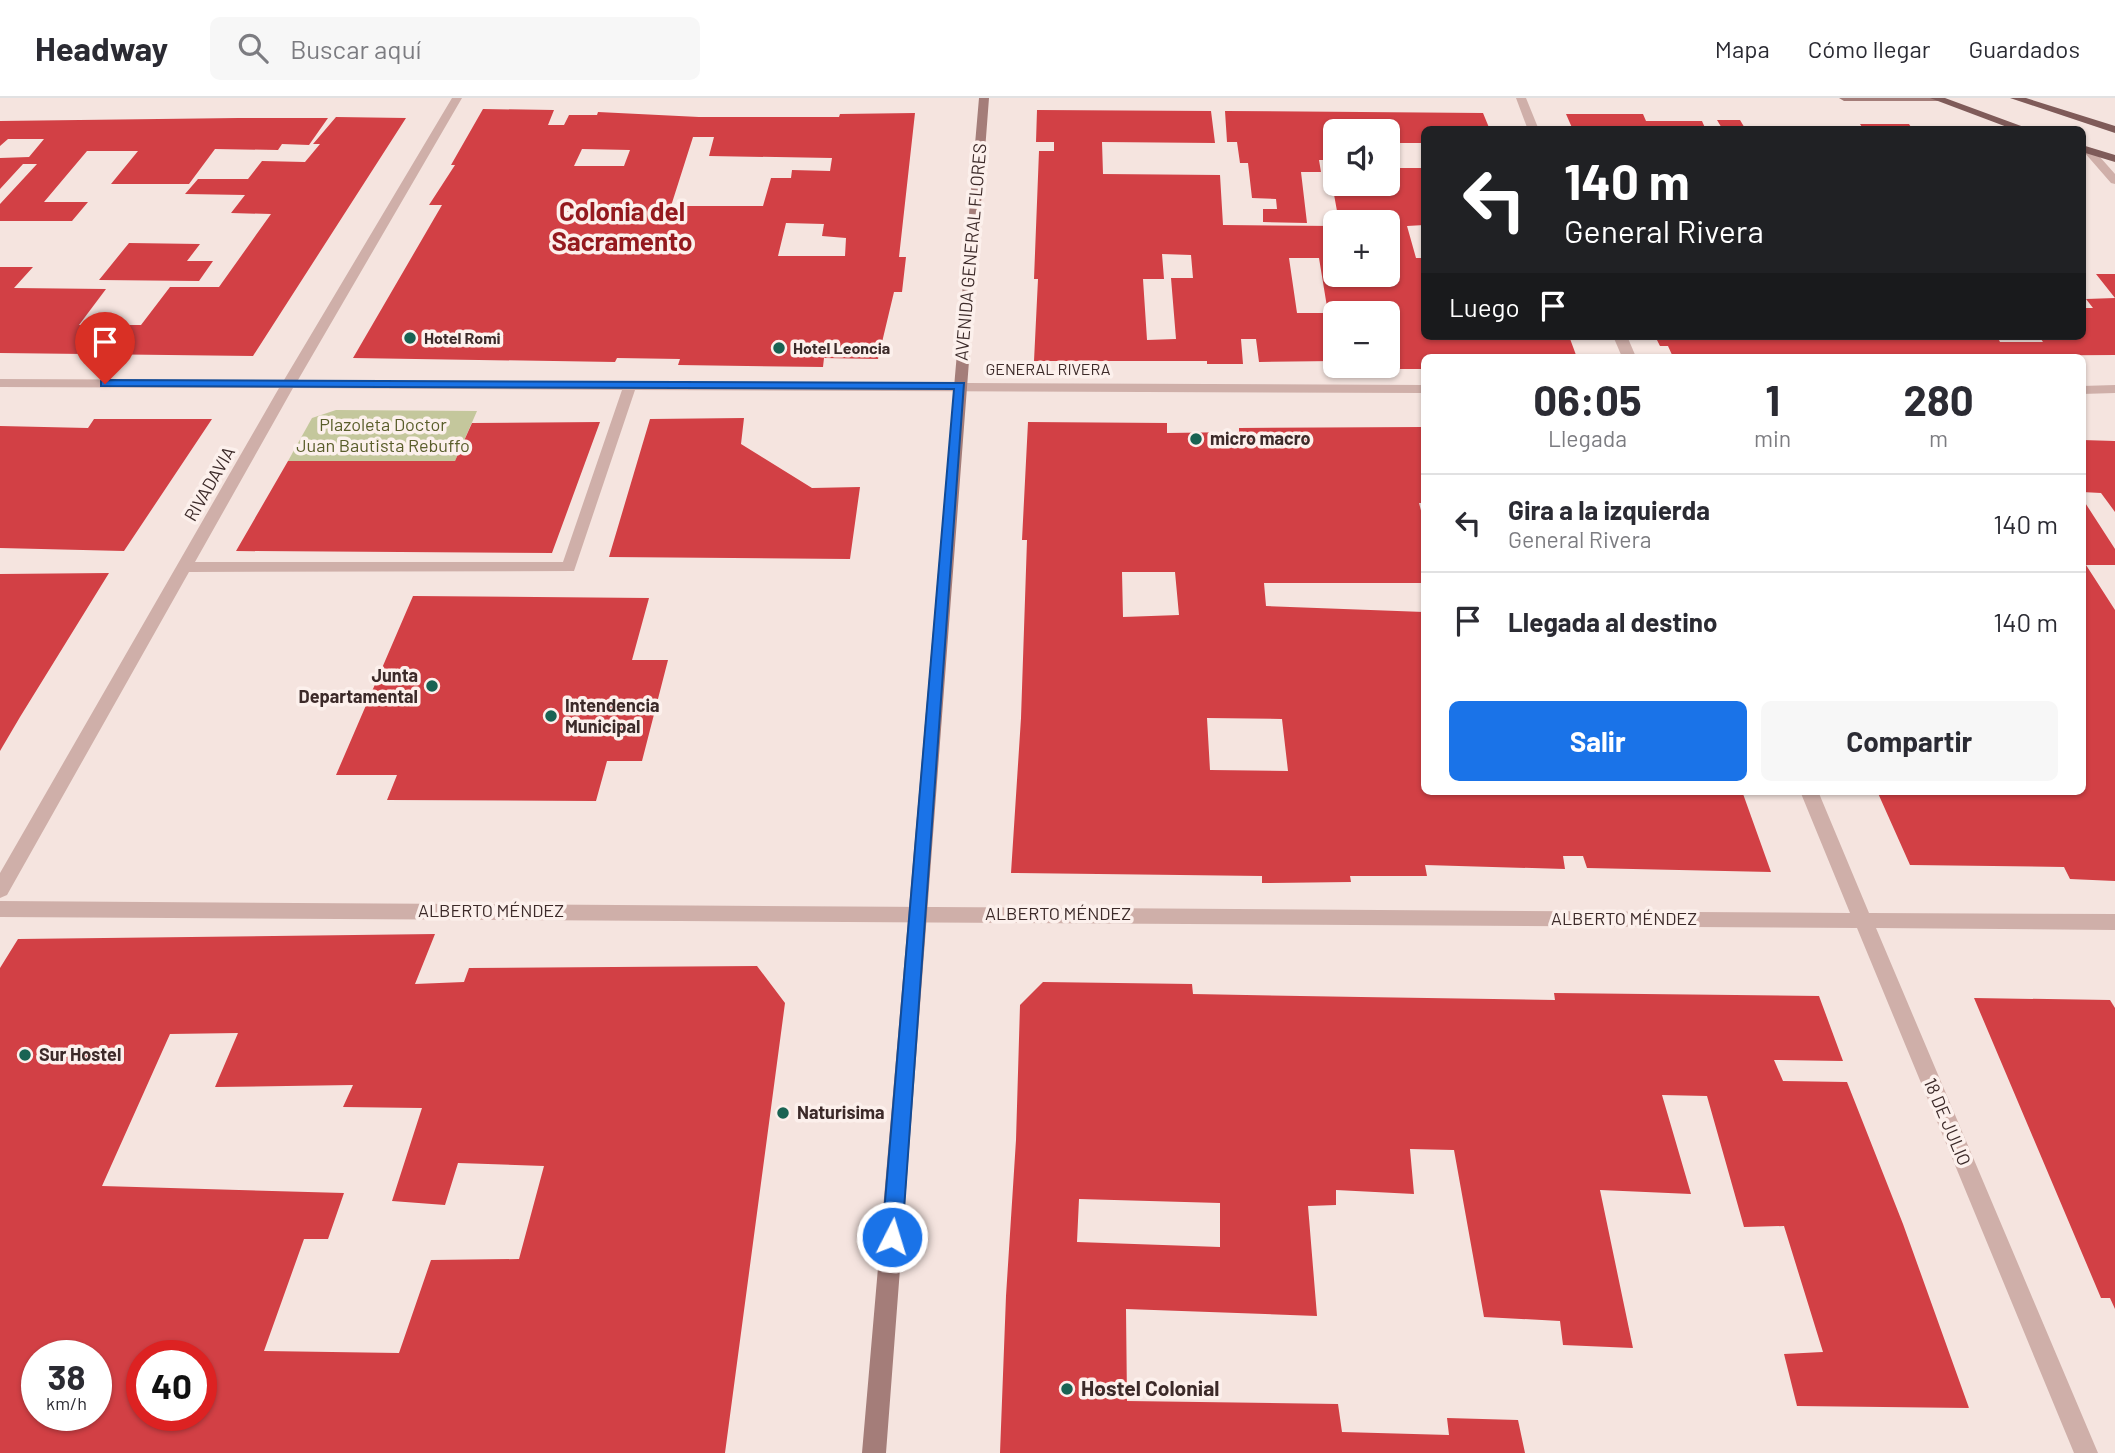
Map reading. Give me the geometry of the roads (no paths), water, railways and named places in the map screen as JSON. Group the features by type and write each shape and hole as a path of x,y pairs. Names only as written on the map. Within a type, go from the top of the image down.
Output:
{"main road":[{"path":"1937,98 2016,126"},
{"path":"2015,98 2115,130"},
{"path":"2086,149 2115,159"}],"street":[{"name":"RIVADAVIA","path":"0,890 289,384 457,98"},
{"name":"AVENIDA GENERAL FLORES","path":"874,1453 984,98"},
{"path":"1521,98 1532,126"},
{"path":"1844,98 1937,98"},
{"path":"2086,150 2115,181"},
{"name":"GENERAL RIVERA","path":"0,383 1421,389"},
{"path":"184,567 569,567 630,385"},
{"path":"2086,390 2115,389"},
{"name":"18 DE JULIO","path":"1811,795 2086,1453"},
{"name":"ALBERTO MÉNDEZ","path":"0,909 2115,922"}],"place":[{"name":"Hotel Romi","path":"410,338"},
{"name":"Hotel Leoncia","path":"779,348"},
{"name":"micro macro","path":"1196,439"},
{"name":"Junta Departamental","path":"432,686"},
{"name":"Intendencia Municipal","path":"551,716"},
{"name":"Sur Hostel","path":"25,1055"},
{"name":"Naturisima","path":"783,1113"},
{"name":"Hostel Colonial","path":"1067,1389"}],"district":[{"name":"Colonia del Sacramento","path":"622,227"}],"park label":[{"name":"Plazoleta Doctor Juan Bautista Rebuffo","path":"383,435"}]}
